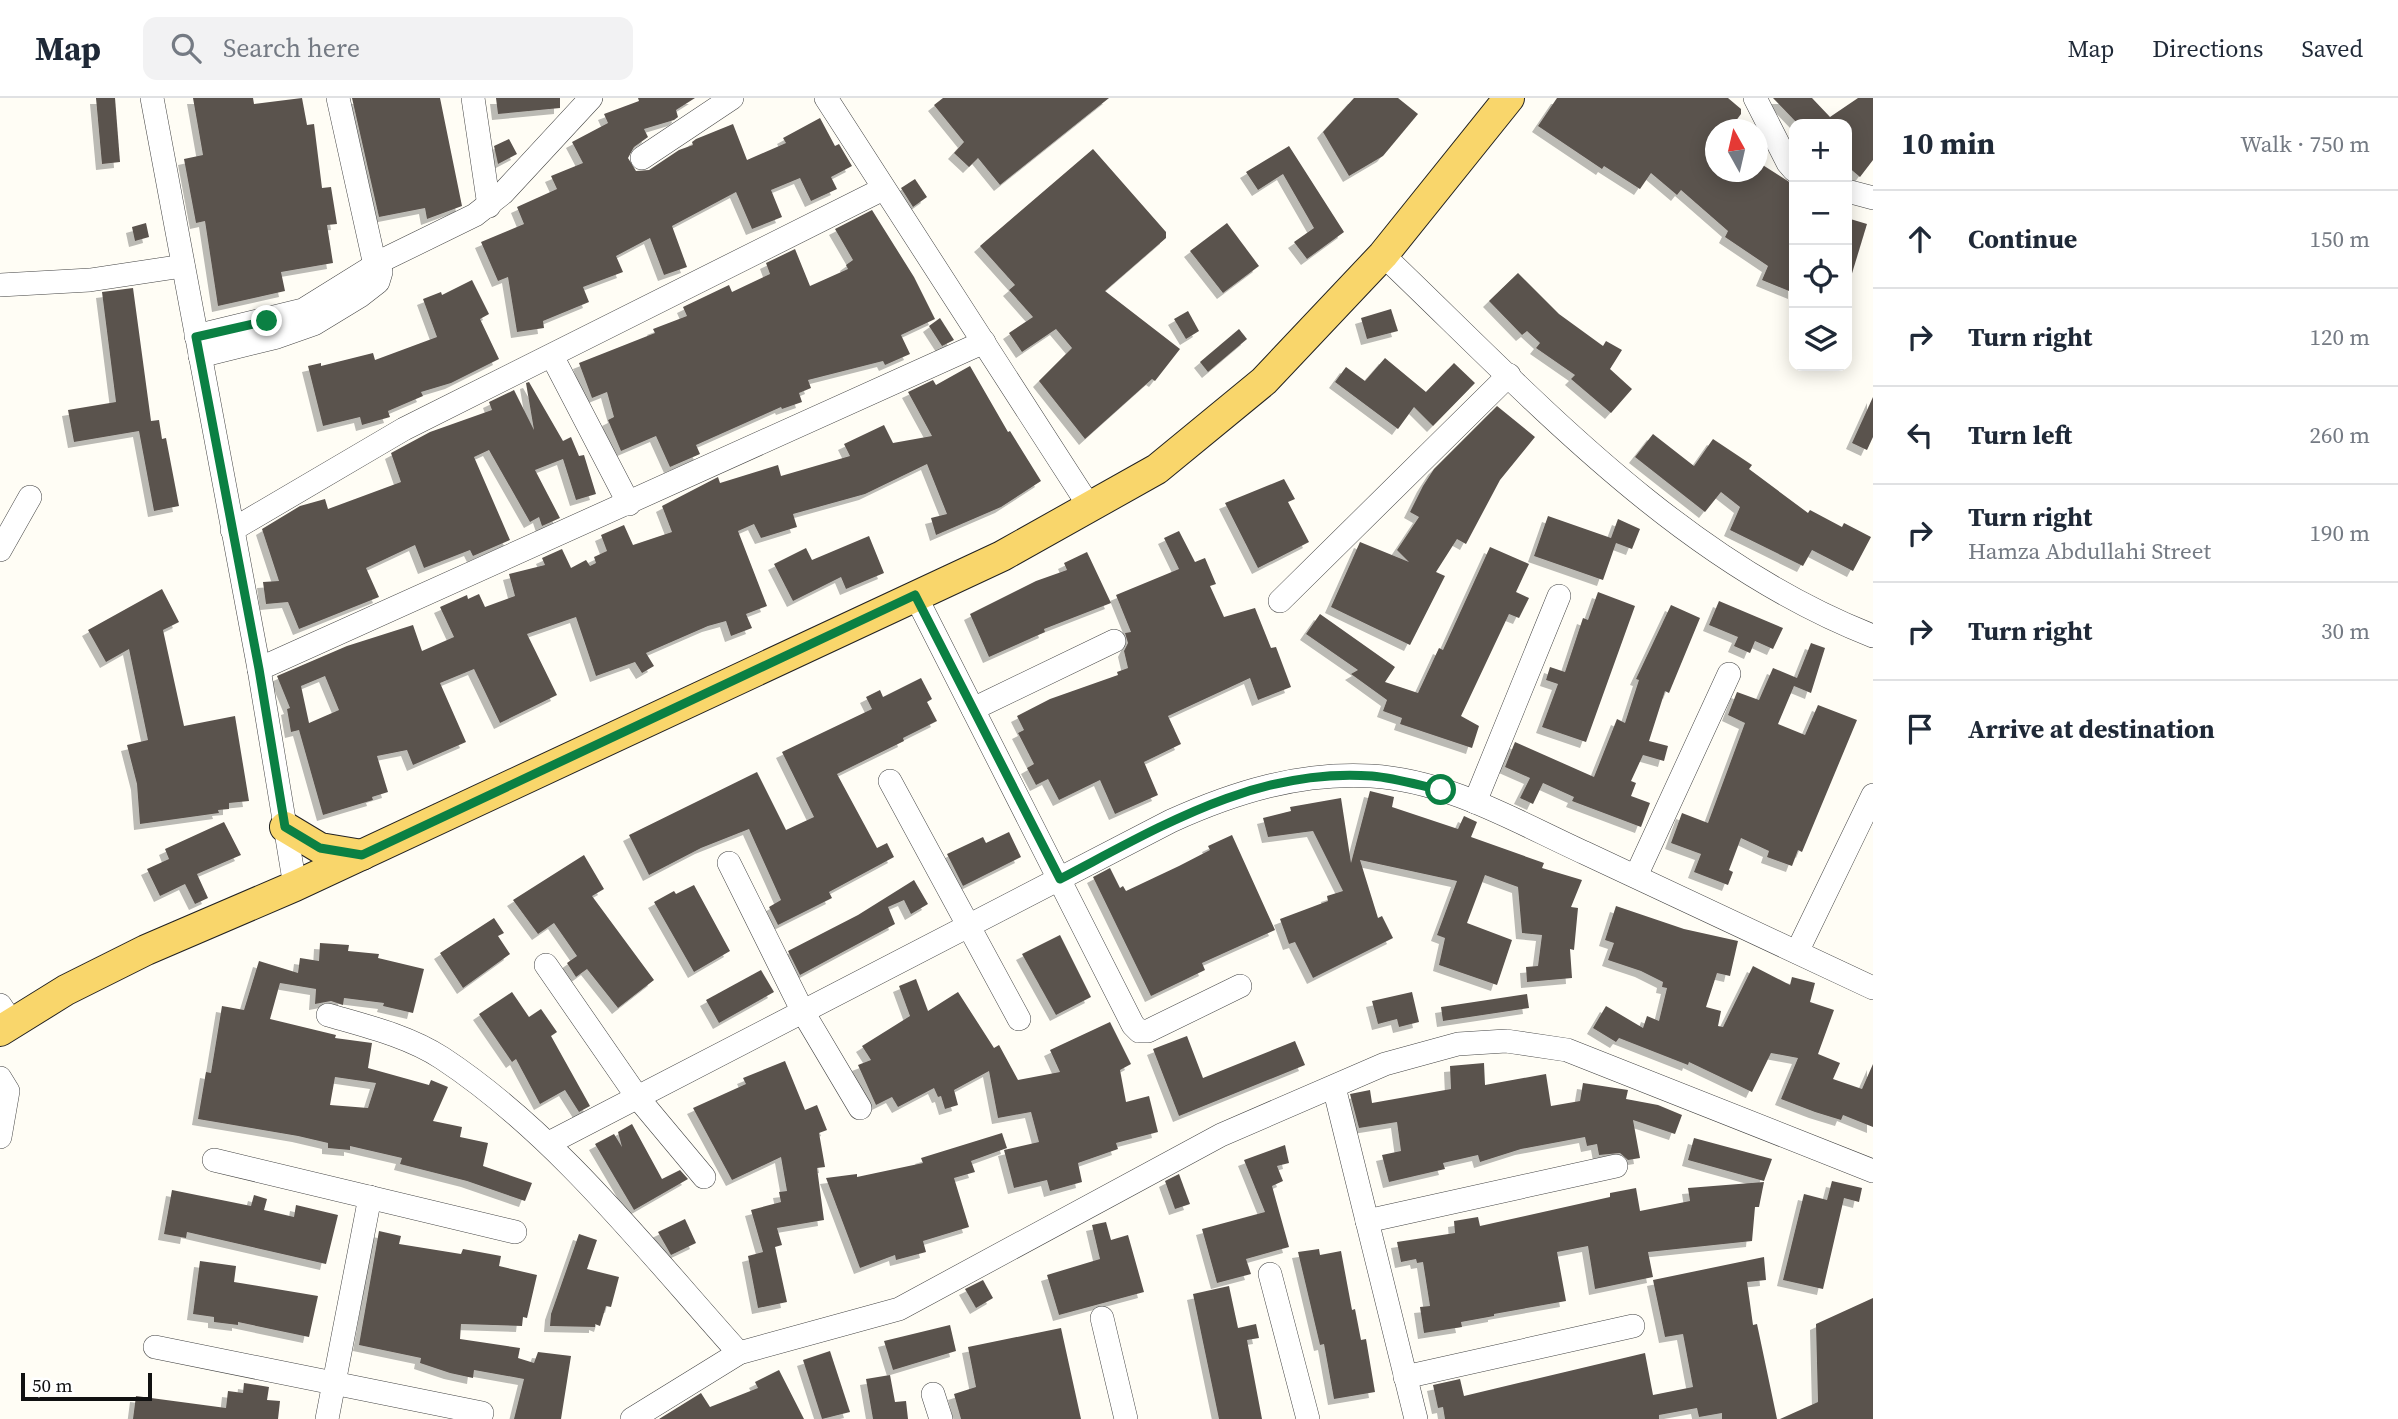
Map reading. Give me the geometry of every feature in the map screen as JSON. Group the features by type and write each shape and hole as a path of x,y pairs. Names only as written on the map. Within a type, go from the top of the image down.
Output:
{"main road":[{"path":"4,1020 135,956 295,886 1009,552 1091,509 1157,469 1217,423 1264,381 1383,255 1509,98"},
{"path":"285,827 320,848 362,855"}],"street":[{"path":"152,98 259,669 295,886"},
{"path":"338,98 379,270"},
{"path":"473,98 489,206"},
{"path":"198,346 303,310 379,270 489,206 591,98"},
{"path":"642,158 732,98"},
{"path":"826,98 1091,509"},
{"path":"1755,98 1789,164"},
{"path":"233,530 404,429 883,188"},
{"path":"1852,192 1873,198"},
{"path":"1383,255 1509,375 1657,509 1713,550 1771,586 1873,636"},
{"path":"0,285 90,280 183,266"},
{"path":"259,669 984,342"},
{"path":"552,356 629,504"},
{"path":"1280,601 1509,375"},
{"path":"0,550 30,498"},
{"path":"915,595 1133,1025 1139,1031 1148,1031 1240,986"},
{"path":"1475,802 1559,596"},
{"path":"973,709 1114,641"},
{"path":"1636,876 1729,674"},
{"path":"550,1143 1183,815 1219,799 1267,784 1309,778 1371,776 1441,790 1475,802 1873,988"},
{"path":"890,781 1019,1019"},
{"path":"1797,951 1873,795"},
{"path":"729,863 803,1012 860,1108"},
{"path":"546,965 638,1098 704,1177"},
{"path":"328,1015 379,1029 440,1058 550,1143 739,1353"},
{"path":"632,1419 739,1353 899,1310 1209,1141 1385,1063 1458,1044 1482,1040 1547,1045 1608,1065 1873,1171"},
{"path":"0,1077 8,1091 0,1137"},
{"path":"1334,1087 1416,1419"},
{"path":"215,1160 515,1232"},
{"path":"1367,1221 1616,1166"},
{"path":"327,1419 370,1197"},
{"path":"1270,1274 1308,1419"},
{"path":"1102,1318 1126,1419"},
{"path":"1405,1377 1633,1326"},
{"path":"155,1347 482,1413"},
{"path":"933,1394 941,1419"}],"building":[{"path":"96,98 115,98 120,162 102,164"},
{"path":"193,98 253,98 254,104 302,98 307,125 314,124 322,188 331,187 337,224 327,225 333,263 281,272 285,291 218,306 205,221 196,223 184,159 203,155"},
{"path":"352,98 440,98 462,206 427,219 425,208 379,217"},
{"path":"496,98 560,98 560,108 498,114"},
{"path":"638,98 695,98 676,110 678,117 674,120 644,129 648,137 634,147 628,158 636,171 649,170 679,150 693,145 692,142 696,139 733,124 747,160 786,143 783,138 820,118 835,146 839,144 852,166 831,177 837,189 811,201 800,178 771,190 782,217 752,229 736,192 672,226 687,267 664,275 650,238 616,256 623,272 583,287 589,302 543,321 544,328 517,332 508,277 498,281 481,242 524,224 517,207 557,189 551,176 583,163 572,142 608,123 604,114 639,101"},
{"path":"943,98 1109,98 1000,185 978,158 969,167 954,153 964,142 934,105"},
{"path":"1354,98 1398,98 1418,114 1383,156 1349,176 1323,132"},
{"path":"1557,98 1728,98 1741,109 1741,114 1737,119 1705,119 1705,182 1768,182 1768,168 1789,182 1789,291 1762,280 1768,266 1725,237 1728,231 1681,190 1677,195 1651,173 1640,189 1604,166 1602,169 1538,126"},
{"path":"1773,98 1812,98 1830,117 1858,98 1873,98 1873,160 1860,177 1852,170 1852,119 1793,119"},
{"path":"509,139 517,154 498,164 494,146"},
{"path":"1289,146 1344,232 1307,259 1294,242 1314,228 1283,174 1258,190 1246,172"},
{"path":"1093,149 1166,232 1166,238 1105,291 1180,349 1155,381 1152,379 1085,439 1039,381 1072,348 1056,329 1022,352 1009,333 1033,317 1009,290 1015,285 980,246"},
{"path":"915,179 927,197 913,207 901,188"},
{"path":"872,210 914,277 935,319 901,335 910,354 885,365 883,361 808,380 811,388 799,393 802,402 782,409 781,407 696,445 700,454 670,467 656,436 621,451 608,420 614,417 607,392 592,398 579,363 655,333 653,329 687,316 683,307 729,285 732,292 770,274 766,263 795,249 810,286 848,269 846,265 853,260 835,229"},
{"path":"1852,220 1867,224 1852,273"},
{"path":"146,223 149,237 135,241 132,227"},
{"path":"1227,223 1259,266 1223,293 1190,251"},
{"path":"1518,273 1559,314 1603,346 1606,341 1622,350 1610,369 1632,389 1611,413 1571,379 1575,375 1536,348 1540,343 1527,331 1522,335 1489,301"},
{"path":"472,280 489,314 480,319 499,359 451,383 421,392 423,396 388,411 390,417 362,425 360,417 323,426 308,366 321,363 321,366 373,353 375,360 437,337 423,299 441,292 442,295"},
{"path":"133,288 151,421 159,420 162,439 166,438 179,506 154,511 139,431 74,442 68,410 116,402 102,292"},
{"path":"1391,309 1398,331 1367,339 1361,318"},
{"path":"1188,311 1199,331 1186,339 1174,319"},
{"path":"940,318 954,340 942,346 929,326"},
{"path":"1239,329 1247,339 1208,372 1200,362"},
{"path":"1385,358 1426,392 1454,363 1475,383 1433,426 1414,407 1398,429 1335,382 1346,367 1365,381"},
{"path":"970,366 1008,432 1010,431 1041,481 1001,507 936,535 931,518 947,514 927,464 865,494 793,514 797,527 761,538 754,524 738,531 767,606 746,614 752,628 731,636 726,621 708,626 646,653 654,666 642,673 635,662 596,676 576,617 527,634 557,695 500,723 474,669 440,683 466,742 413,765 407,750 377,756 388,792 372,797 373,800 323,815 299,730 291,732 287,709 290,708 277,676 347,646 413,625 422,651 454,637 440,607 467,595 468,599 479,594 485,607 515,596 509,574 545,565 542,558 562,549 571,568 586,560 590,566 596,563 594,557 607,551 601,535 624,525 633,545 672,532 662,506 718,477 720,483 778,465 781,476 850,456 844,444 884,425 893,443 932,436 908,392 933,380 936,385","holes":["325,676 339,710 309,723 301,686"]},
{"path":"529,382 563,441 571,437 579,456 584,455 596,494 576,500 563,459 535,470 560,518 542,526 539,517 530,522 489,450 474,457 510,540 473,556 470,550 424,568 415,545 366,568 379,597 299,629 288,602 266,604 263,582 279,581 262,529 300,506 325,499 328,509 401,482 391,453 430,432 492,410 489,402 514,390 534,430 526,383"},
{"path":"1873,397 1873,437 1867,450 1852,443"},
{"path":"1497,406 1535,437 1500,480 1466,544 1457,539 1436,572 1445,576 1410,645 1331,607 1360,542 1409,562 1397,550 1419,517 1410,512 1423,486 1434,469"},
{"path":"1653,434 1694,466 1713,439 1752,465 1749,469 1808,513 1810,510 1842,527 1844,523 1871,537 1853,571 1812,550 1803,566 1730,530 1740,507 1721,492 1705,512 1635,457"},
{"path":"1284,479 1295,499 1288,502 1309,542 1258,568 1225,503"},
{"path":"1548,516 1611,538 1618,519 1640,529 1632,549 1616,543 1603,580 1534,556"},
{"path":"1179,531 1195,562 1205,558 1216,584 1210,586 1224,617 1255,608 1271,648 1276,647 1291,687 1258,700 1250,678 1168,716 1181,744 1144,762 1158,795 1115,814 1100,780 1059,800 1048,779 1036,785 1027,768 1034,764 1018,733 1024,730 1017,716 1050,699 1118,675 1117,672 1128,668 1124,651 1128,643 1125,633 1131,632 1116,595 1179,569 1164,538"},
{"path":"869,536 884,573 846,589 841,577 793,601 774,564 806,548 812,560"},
{"path":"1490,547 1529,564 1516,592 1529,598 1519,618 1509,614 1461,716 1479,726 1472,748 1400,724 1402,718 1383,711 1387,700 1351,674 1358,670 1306,634 1320,614 1395,667 1385,682 1418,693 1439,648 1443,650"},
{"path":"1087,552 1111,603 1044,629 1045,632 989,657 970,614 1036,581 1067,570 1064,563"},
{"path":"162,589 179,622 163,630 184,726 235,716 249,801 229,803 229,809 218,810 219,813 140,824 137,784 127,745 148,740 129,649 106,662 88,630"},
{"path":"1598,592 1635,606 1586,742 1542,727 1558,684 1546,680 1550,667 1565,672 1583,618 1588,620"},
{"path":"1719,601 1783,628 1773,649 1755,641 1750,653 1734,646 1738,637 1709,625"},
{"path":"1671,605 1700,618 1669,693 1665,691 1649,741 1668,746 1664,761 1643,755 1631,781 1636,783 1631,796 1650,803 1641,827 1572,801 1574,797 1543,783 1533,804 1520,798 1530,778 1505,767 1515,742 1594,777 1617,719 1625,723 1639,680 1636,679"},
{"path":"1811,643 1825,648 1811,693 1794,686 1778,724 1805,735 1818,705 1857,720 1802,852 1798,850 1792,866 1767,857 1769,851 1741,838 1729,870 1733,872 1728,885 1694,872 1701,854 1671,843 1682,813 1708,823 1745,723 1728,715 1737,692 1759,700 1773,668 1797,678"},
{"path":"921,678 932,699 927,702 937,721 903,738 904,741 837,774 877,848 887,843 894,857 829,892 832,898 778,925 769,907 781,900 749,829 701,848 649,875 629,835 757,772 786,830 814,817 782,752 872,709 866,697 880,690 883,697"},
{"path":"1370,791 1394,797 1392,807 1458,829 1464,816 1477,822 1471,837 1544,863 1542,868 1582,880 1571,907 1578,908 1574,950 1570,949 1572,978 1527,982 1526,967 1538,966 1542,935 1522,933 1518,887 1485,875 1467,923 1512,940 1497,985 1439,965 1445,938 1437,935 1457,881 1360,860 1378,918 1382,916 1393,938 1313,978 1295,942 1289,944 1280,919 1328,901 1327,896 1343,891 1313,831 1268,837 1263,818 1291,811 1290,807 1341,798 1351,863"},
{"path":"224,822 241,855 197,874 208,898 195,904 185,884 160,896 147,869 169,859 165,849"},
{"path":"1009,832 1021,857 963,886 947,854 983,837 986,843"},
{"path":"1232,835 1275,930 1202,963 1205,970 1151,996 1093,877 1110,868 1120,888 1123,886 1126,891 1210,850 1208,846"},
{"path":"584,855 604,889 592,896 654,980 618,1008 587,969 576,977 567,963 577,956 554,923 538,934 513,900"},
{"path":"914,880 928,904 911,914 904,900 888,907 895,924 800,975 788,951 858,915"},
{"path":"694,885 730,951 694,972 654,902 674,891 676,894"},
{"path":"1616,906 1684,929 1738,941 1730,976 1717,973 1706,1007 1721,1011 1718,1026 1723,1027 1753,966 1790,985 1792,977 1815,983 1810,1002 1834,1010 1818,1054 1840,1063 1833,1079 1862,1089 1873,1064 1873,1127 1843,1115 1841,1120 1781,1099 1798,1058 1771,1053 1752,1092 1689,1062 1688,1065 1619,1038 1616,1042 1593,1028 1606,1006 1643,1028 1647,1016 1659,1021 1667,988 1662,987 1663,982 1641,971 1608,960 1614,943 1605,940"},
{"path":"494,918 504,933 498,936 510,954 463,988 440,953"},
{"path":"1060,935 1091,997 1056,1015 1022,954"},
{"path":"320,943 349,945 348,951 379,954 378,958 424,969 413,1013 383,1006 384,1003 344,998 343,1005 331,1001 315,1004 316,989 280,983 270,1019 336,1035 335,1038 372,1043 368,1068 429,1085 431,1080 448,1087 433,1121 462,1127 460,1137 488,1143 483,1166 532,1183 525,1201 467,1181 400,1164 402,1158 350,1146 350,1150 328,1148 328,1143 298,1136 198,1119 206,1072 211,1073 222,1006 244,1010 259,961 298,973 300,958 319,961","holes":["335,1077 376,1083 368,1108 330,1105"]},
{"path":"761,970 774,992 719,1023 706,1000"},
{"path":"916,979 928,1011 958,992 994,1048 999,1045 1018,1080 1060,1072 1050,1050 1110,1022 1131,1064 1120,1070 1126,1102 1149,1096 1158,1132 1116,1143 1118,1149 1078,1163 1082,1182 1050,1191 1047,1180 1014,1188 1004,1150 1039,1142 1031,1112 998,1118 989,1071 954,1090 958,1105 945,1109 941,1096 938,1097 934,1088 898,1107 892,1097 876,1105 858,1065 871,1060 862,1046 910,1016 899,986"},
{"path":"512,992 529,1017 541,1009 557,1032 551,1036 590,1106 579,1112 565,1090 540,1104 516,1059 512,1062 479,1014"},
{"path":"1412,992 1419,1022 1399,1027 1397,1019 1378,1024 1372,1001"},
{"path":"1527,994 1529,1008 1443,1021 1441,1007"},
{"path":"1187,1036 1203,1078 1295,1041 1305,1065 1179,1116 1153,1049"},
{"path":"785,1061 805,1110 817,1105 827,1130 819,1133 825,1167 817,1168 824,1220 777,1228 782,1245 775,1247 787,1302 758,1308 748,1256 763,1252 751,1210 781,1202 779,1192 787,1191 781,1157 732,1180 693,1108 746,1084 743,1078"},
{"path":"1484,1063 1485,1085 1546,1074 1551,1106 1580,1101 1583,1083 1628,1090 1626,1099 1658,1105 1682,1115 1675,1134 1633,1120 1640,1158 1628,1160 1620,1153 1599,1155 1597,1144 1587,1146 1585,1137 1521,1149 1480,1162 1478,1155 1443,1163 1445,1169 1389,1182 1382,1155 1401,1151 1397,1122 1359,1128 1350,1094 1370,1090 1372,1103 1451,1089 1450,1066"},
{"path":"632,1124 662,1179 680,1170 688,1179 634,1210 595,1144 614,1134 622,1147 618,1132"},
{"path":"1002,1133 1007,1148 971,1161 975,1172 954,1178 969,1227 923,1241 926,1252 896,1260 895,1255 860,1268 826,1178 857,1174 857,1177 923,1163 921,1158"},
{"path":"1694,1138 1772,1159 1764,1181 1688,1160"},
{"path":"1285,1145 1289,1163 1277,1166 1283,1181 1272,1186 1289,1247 1246,1259 1251,1274 1217,1283 1202,1229 1265,1212 1244,1160"},
{"path":"1179,1174 1190,1204 1175,1209 1165,1181"},
{"path":"1832,1181 1862,1188 1859,1202 1844,1198 1823,1289 1783,1280 1804,1194 1827,1200"},
{"path":"1764,1182 1759,1207 1755,1207 1752,1241 1648,1252 1653,1277 1595,1289 1588,1246 1557,1252 1566,1301 1494,1314 1461,1322 1462,1327 1424,1333 1420,1307 1430,1306 1423,1262 1417,1263 1416,1259 1401,1262 1397,1242 1455,1233 1454,1221 1478,1217 1480,1226 1610,1197 1610,1193 1636,1188 1640,1211 1690,1201 1688,1188"},
{"path":"172,1190 251,1206 254,1195 267,1199 264,1210 294,1217 296,1205 338,1215 326,1264 187,1232 186,1238 164,1234"},
{"path":"685,1219 696,1243 671,1255 658,1232"},
{"path":"1106,1222 1111,1240 1128,1235 1144,1292 1059,1315 1047,1275 1100,1259 1092,1225"},
{"path":"379,1231 401,1236 399,1244 461,1254 463,1249 501,1256 499,1266 537,1275 527,1318 523,1317 522,1326 461,1324 460,1339 520,1348 518,1358 534,1363 538,1352 571,1356 561,1419 514,1419 524,1379 474,1370 473,1378 420,1363 421,1358 359,1345"},
{"path":"579,1234 597,1240 587,1269 619,1277 611,1307 606,1306 600,1326 550,1326 551,1314"},
{"path":"1319,1249 1320,1255 1341,1251 1352,1310 1355,1309 1361,1340 1366,1339 1375,1392 1334,1399 1324,1344 1320,1345 1298,1252"},
{"path":"1764,1257 1766,1280 1747,1282 1753,1325 1757,1324 1777,1419 1722,1419 1722,1413 1699,1417 1697,1408 1659,1415 1659,1419 1445,1419 1443,1407 1438,1408 1433,1385 1460,1379 1464,1396 1645,1353 1653,1395 1693,1387 1683,1334 1665,1337 1653,1280"},
{"path":"200,1261 236,1266 234,1282 318,1296 309,1337 238,1322 238,1325 214,1322 214,1317 193,1314"},
{"path":"983,1280 993,1298 976,1308 965,1289"},
{"path":"1229,1286 1238,1328 1256,1324 1259,1338 1247,1340 1262,1419 1219,1419 1193,1294"},
{"path":"1873,1298 1873,1419 1780,1419 1818,1402 1816,1324"},
{"path":"950,1325 956,1351 893,1370 884,1341"},
{"path":"1061,1328 1081,1419 961,1419 954,1394 976,1387 968,1347"},
{"path":"830,1351 850,1412 822,1419 803,1360"},
{"path":"779,1370 804,1419 659,1419 701,1393 710,1407 758,1388 755,1382"},
{"path":"890,1375 895,1402 906,1401 908,1419 873,1419 866,1379"},
{"path":"244,1383 269,1387 267,1400 280,1401 278,1419 133,1419 136,1396 226,1408 228,1391 243,1393"}],"route":[{"path":"267,321 196,337 259,669 285,827 320,848 362,855 915,595 1060,879 1171,821 1219,799 1267,784 1309,778 1371,776 1441,790"}]}
